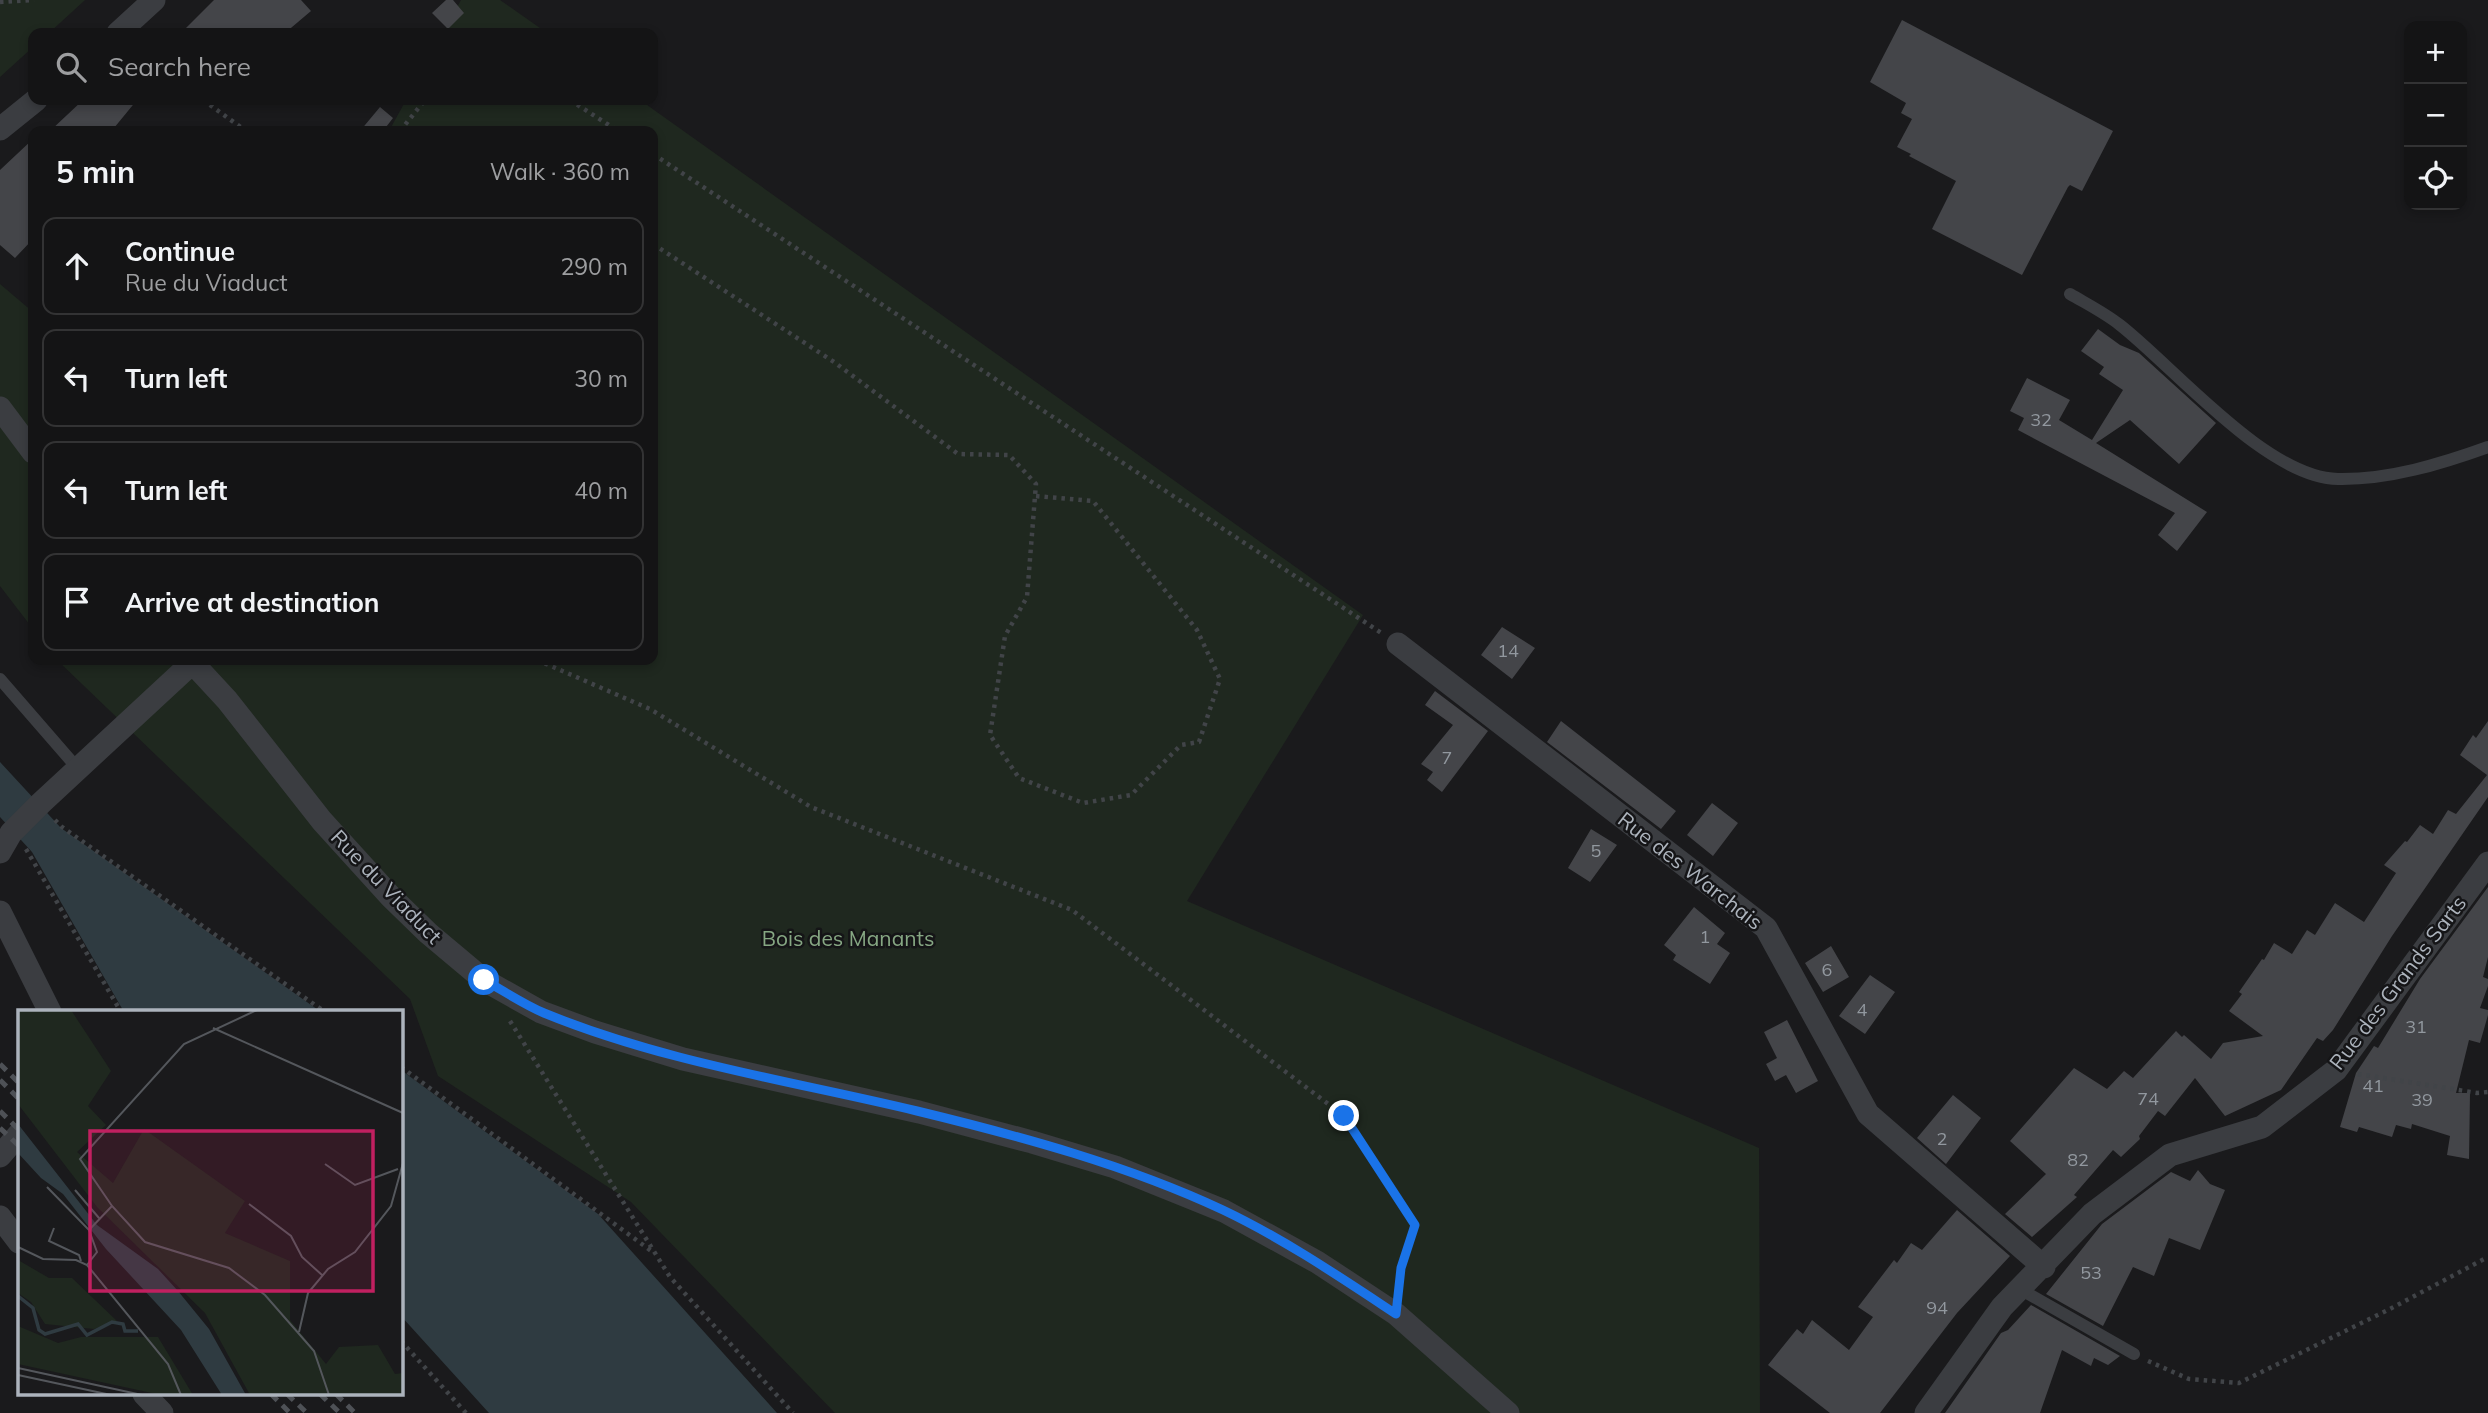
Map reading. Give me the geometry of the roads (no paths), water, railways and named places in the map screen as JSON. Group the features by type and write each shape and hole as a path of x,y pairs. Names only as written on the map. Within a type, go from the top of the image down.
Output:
{"street":[{"path":"123,28 154,0"},
{"path":"0,129 30,105"},
{"path":"0,408 28,445"},
{"name":"Rue des Warchais","path":"1398,644 1766,928 1868,1114 2043,1267"},
{"path":"5,843 41,803 79,770 187,665"},
{"name":"Rue du Viaduct","path":"195,665 227,700 322,821 391,898 484,980 541,1012 595,1032 683,1059 919,1112 1115,1167 1224,1211 1317,1262 1396,1314 1508,1413"},
{"name":"Rue des Grands Sarts","path":"1926,1413 2002,1307 2092,1214 2170,1155 2262,1127 2336,1070 2488,863"},
{"path":"0,912 49,1010"},
{"path":"0,1156 18,1135"},
{"path":"0,1217 18,1241"},
{"path":"146,1396 162,1413"}],"lane":[{"path":"2070,294 2118,324 2221,416 2272,455 2300,472 2336,479 2390,474 2488,447"},
{"path":"0,679 79,770"},
{"path":"2020,1289 2134,1354"}],"railway":[{"path":"0,1064 18,1082"},
{"path":"0,1080 18,1098"},
{"path":"0,1111 18,1129"},
{"path":"0,1128 18,1145"},
{"path":"273,1396 290,1413"},
{"path":"289,1396 307,1413"},
{"path":"322,1396 340,1413"},
{"path":"338,1396 355,1413"}],"park label":[{"name":"Bois des Manants","path":"848,939"}]}
